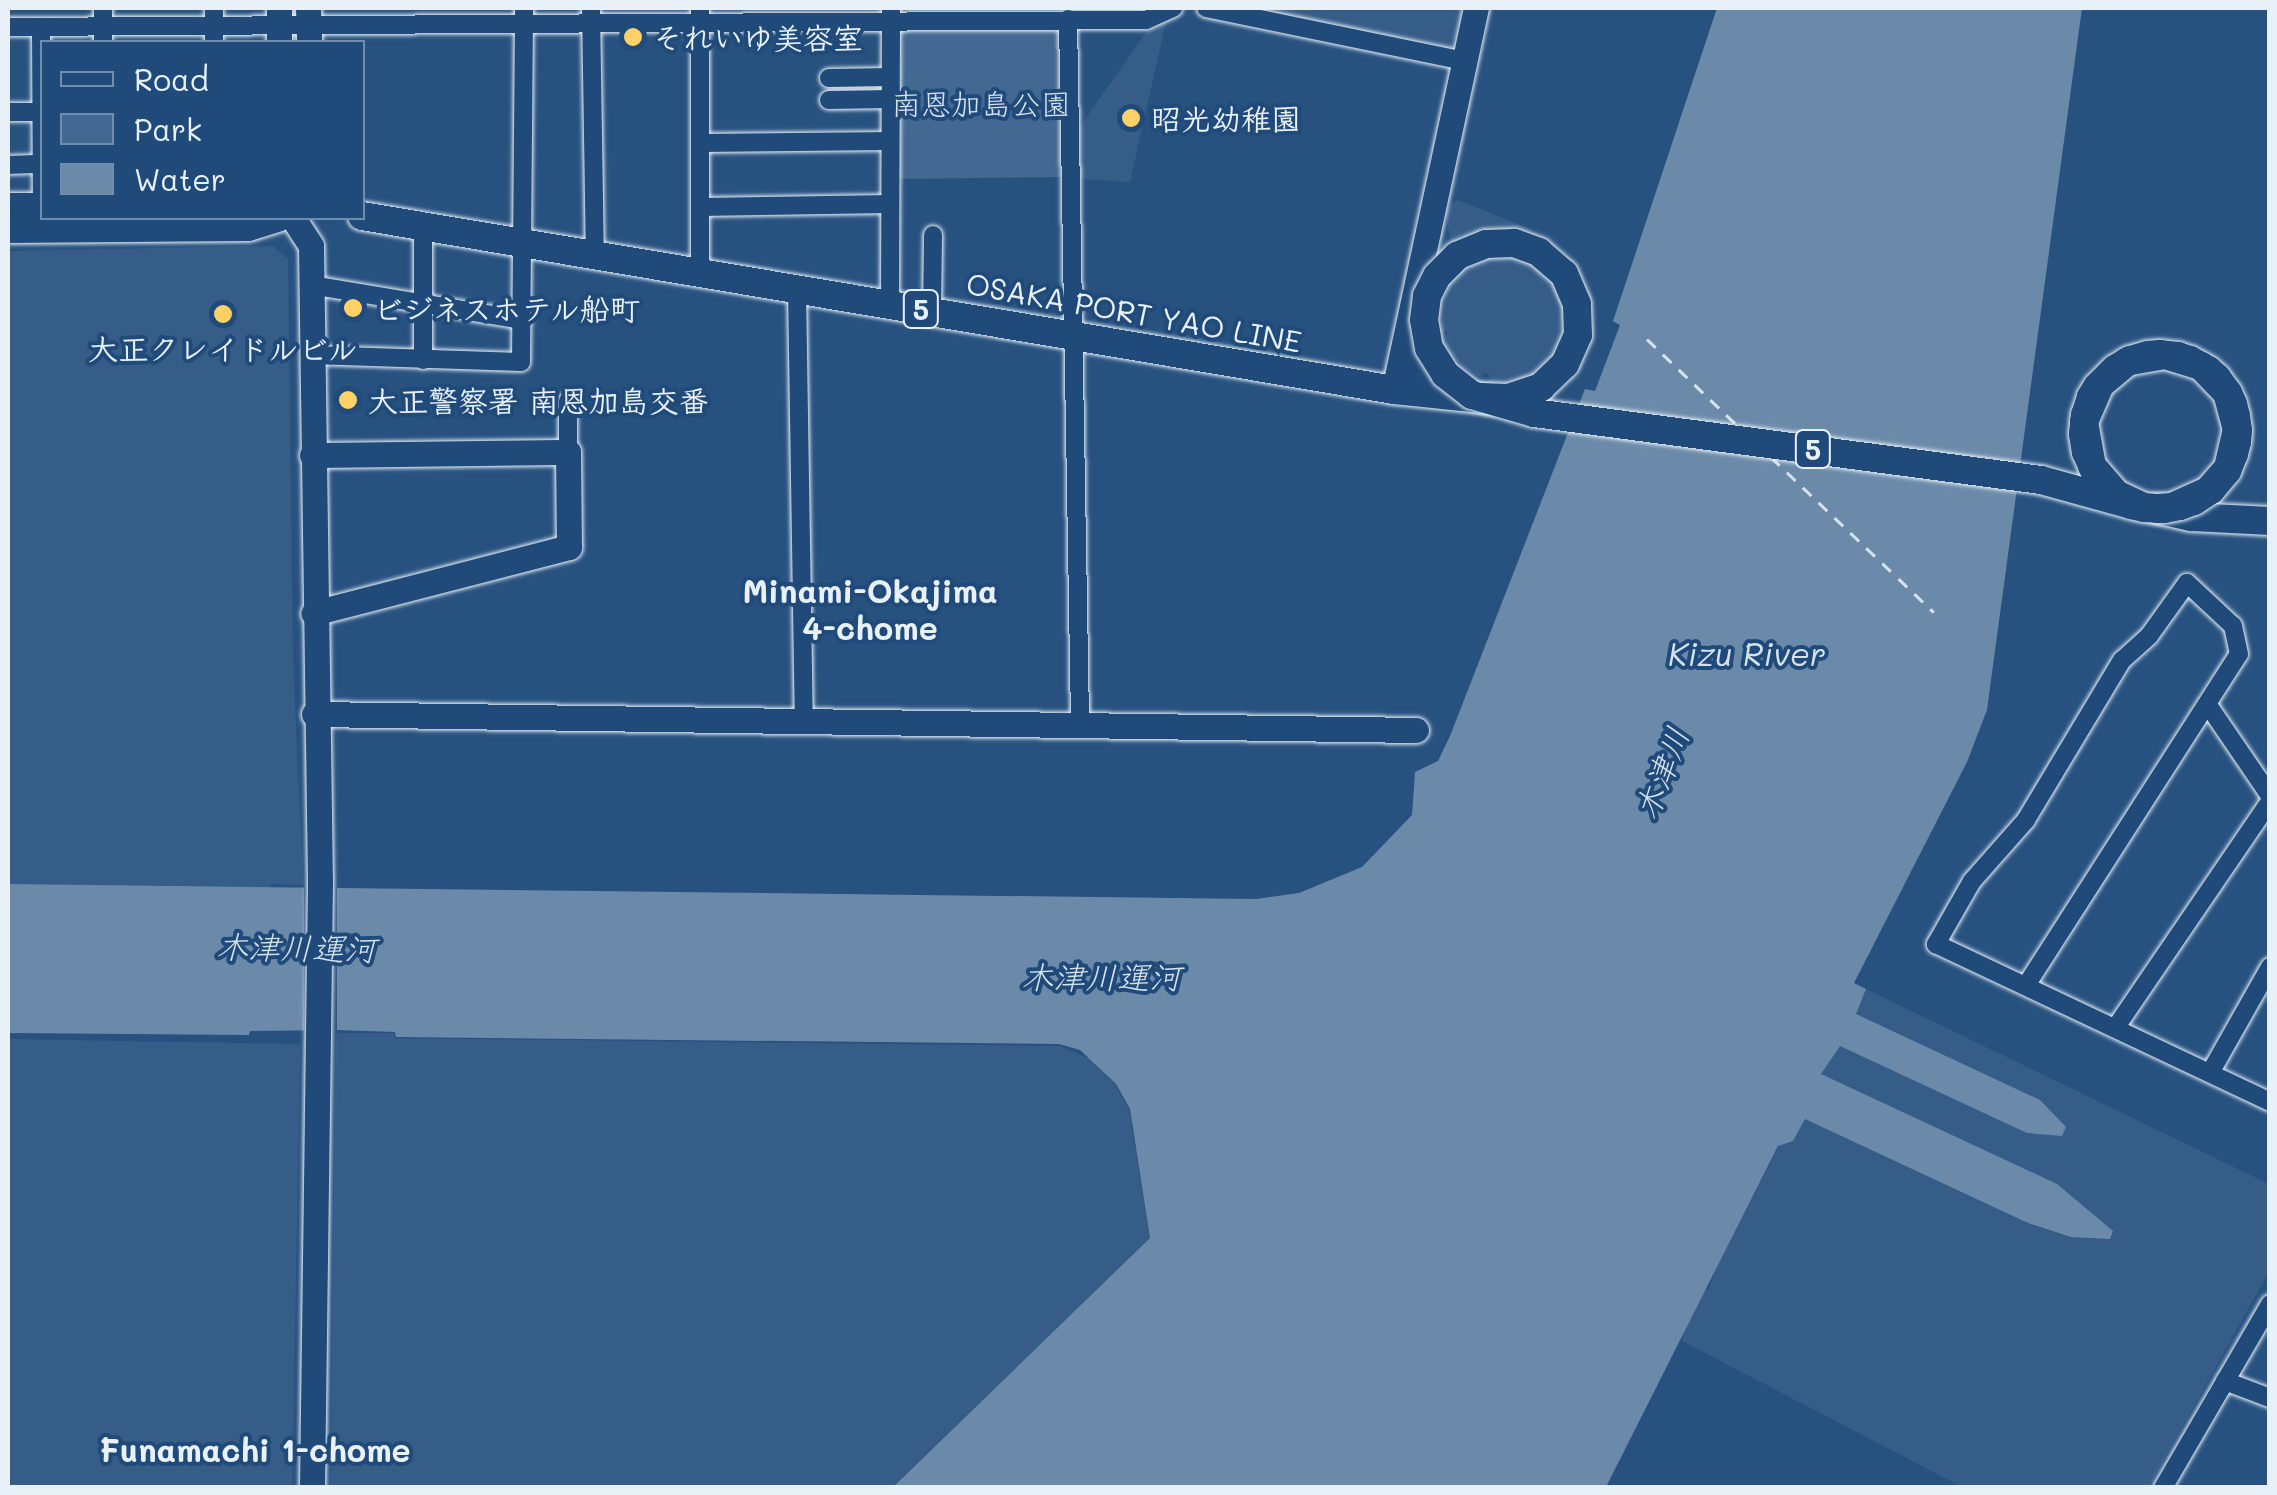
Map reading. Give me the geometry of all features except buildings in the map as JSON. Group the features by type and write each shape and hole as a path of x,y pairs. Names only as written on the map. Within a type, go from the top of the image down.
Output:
{"main road":[{"path":"8,207 40,207"},
{"name":"OSAKA PORT YAO LINE","path":"365,216 1406,392 1480,401 1494,400 1507,398 1527,392 1552,376 1575,342 1578,312 1563,274 1531,250 1493,244 1458,257 1431,291 1425,324 1436,360 1469,392 1482,397 1490,398 1501,398 1508,398 1527,393 1540,387 1553,377 1565,364 1573,350 1578,334 1579,320 1578,304 1564,274 1539,252 1514,243 1486,244 1463,252 1442,270 1428,296 1424,320 1430,348 1438,365 1445,374 1472,395 1481,398 1492,402 1502,406 1534,413 2026,477 2144,508 2164,508 2180,506 2194,501 2211,490 2230,466 2238,430 2228,393 2208,370 2196,362 2184,357 2166,354 2130,360 2097,386 2085,416 2083,434 2086,452 2095,472 2116,494 2132,504 2144,507 2172,507 2208,491 2228,468 2237,430 2226,392 2201,366 2166,355 2133,360 2100,385 2084,422 2090,459 2116,494 2144,507 2192,517 2270,521"},
{"path":"8,229 248,226 270,220"}],"street":[{"path":"8,27 103,26 154,17 214,25 308,25 389,16 890,13 1146,20 1172,8"},
{"path":"1206,8 1465,60"},
{"path":"1406,392 1425,238 1476,8"},
{"path":"890,13 890,303"},
{"path":"312,355 521,362 524,15"},
{"path":"591,15 595,254"},
{"path":"700,15 700,272"},
{"path":"1068,19 1080,724"},
{"path":"41,27 41,40"},
{"path":"828,78 890,78"},
{"path":"829,100 890,99"},
{"path":"8,112 40,112"},
{"path":"700,143 890,141"},
{"path":"8,165 40,164"},
{"path":"700,207 890,204"},
{"path":"295,220 310,240 314,714 320,882 312,1488"},
{"path":"423,226 423,360"},
{"path":"932,310 934,235"},
{"path":"311,285 523,320"},
{"path":"797,288 804,722"},
{"path":"313,613 570,547 568,401"},
{"path":"312,455 568,452"},
{"path":"2027,984 2239,654 2233,626 2187,583 2148,636 2122,660 2026,820 1972,880 1936,944 2270,1102"},
{"path":"2116,1028 2270,799 2208,705"},
{"path":"314,714 1416,730"},
{"path":"2210,1074 2270,967"},
{"path":"2163,1488 2270,1304"},
{"path":"2224,1381 2270,1398"}],"shaded area":[{"path":"1230,8 1464,8 1450,51"},
{"path":"1166,22 1130,182 1078,179 1079,128 1151,25"},
{"path":"1458,200 1528,228 1591,293 1592,300 1588,301 1584,351 1482,409 1490,375 1484,373 1482,378 1462,367 1446,345 1447,331 1441,332 1452,250 1445,208"},
{"path":"273,246 288,259 293,657 303,885 271,884 269,890 8,884 8,251"},
{"path":"1866,989 2269,1184 2269,1272 2148,1487 1962,1487 1682,1341 1684,1326 1702,1290 1709,1289 1717,1265 1779,1146 1826,1077 1821,1074"},
{"path":"336,1033 394,1033 395,1038 1059,1046 1091,1059 1115,1085 1129,1110 1150,1238 892,1487 331,1487"},
{"path":"8,1039 300,1044 292,1488 8,1487"}],"green space":[{"name":"南恩加島公園","path":"902,26 1062,26 1064,177 898,179 898,31"}],"water":[{"path":"1717,8 2082,8 1987,710 1967,762 1854,983 1866,989 1856,1014 2040,1100 2066,1127 2062,1136 2027,1133 1840,1046 1821,1074 2057,1184 2113,1231 2110,1239 2071,1237 2028,1223 1805,1119 1793,1141 1778,1146 1606,1487 893,1487 1150,1238 1130,1109 1116,1084 1080,1050 1059,1044 396,1037 395,1032 336,1030 250,1031 249,1035 8,1033 8,884 1256,899 1299,893 1362,867 1412,815 1415,772 1438,761 1450,736 1585,389 1595,391 1620,325 1613,321"}],"pier":[{"path":"304,883 337,883 337,1039 304,1039"}],"ferry route":[{"path":"1647,339 1740,428"},
{"path":"1771,457 1934,612"}],"place":[{"name":"それいゆ美容室","path":"633,37"},
{"name":"昭光幼稚園","path":"1131,118"},
{"name":"ビジネスホテル船町","path":"353,308"},
{"name":"大正クレイドルビル","path":"223,314"},
{"name":"大正警察署 南恩加島交番","path":"348,400"}],"district":[{"name":"Minami-Okajima 4-chome","path":"870,610"},
{"name":"Funamachi 1-chome","path":"255,1449"}],"water label":[{"name":"Kizu River","path":"1747,653"},
{"name":"木津川","path":"1661,773"},
{"name":"木津川運河","path":"296,947"},
{"name":"木津川運河","path":"1101,976"}]}
